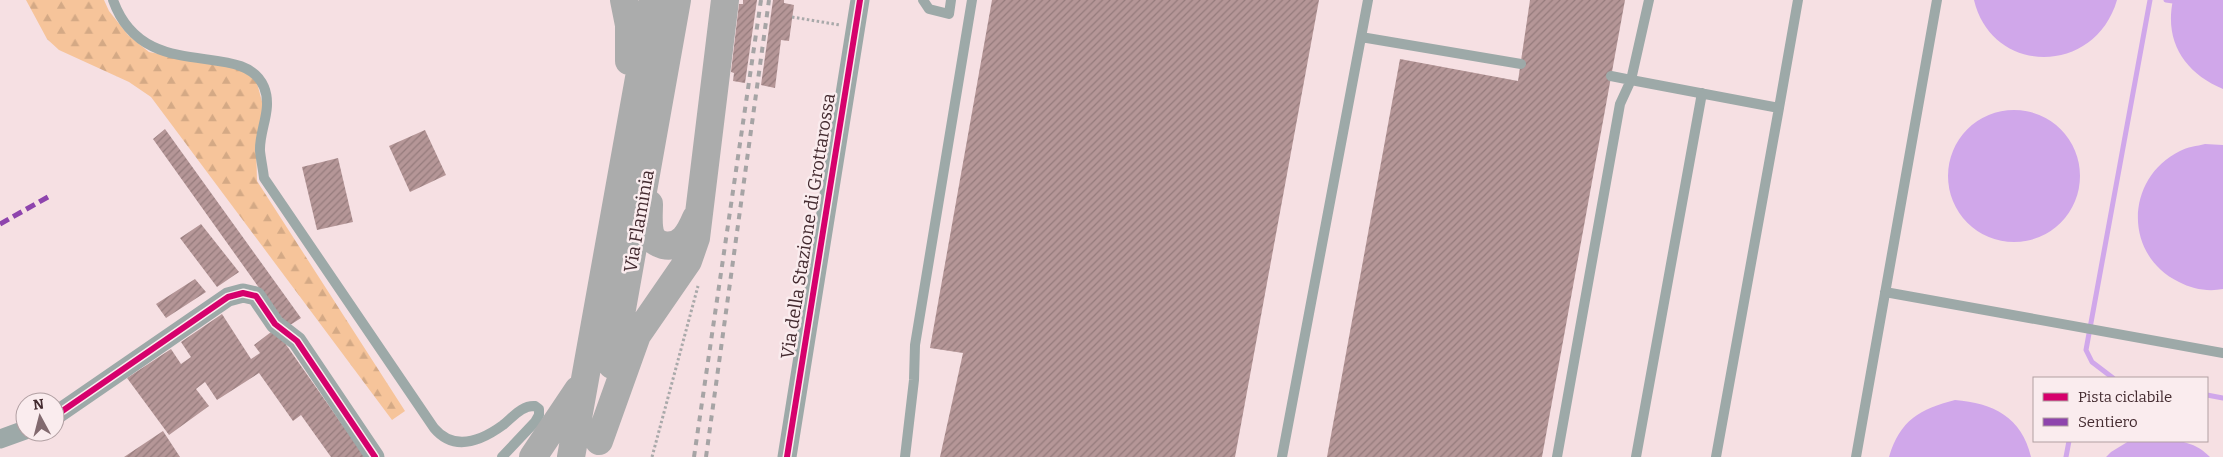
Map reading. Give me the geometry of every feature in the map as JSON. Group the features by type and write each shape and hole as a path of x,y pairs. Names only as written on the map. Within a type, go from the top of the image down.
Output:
{"highway":[{"path":"624,0 630,37 626,156"},
{"name":"Via Flaminia","path":"571,457 626,156 652,0"},
{"name":"Via Flaminia","path":"598,449 677,0"},
{"path":"598,449 637,336 681,272 694,247 725,0"},
{"path":"647,174 653,240 660,244 676,245 690,231 700,207"},
{"path":"533,457 583,383"}],"street":[{"name":"Via della Stazione di Grottarossa","path":"787,457 860,0"},
{"path":"65,409 228,297 236,294 250,294 256,296 275,324 297,341 375,457"},
{"path":"0,439 15,434"}],"lane":[{"path":"113,0 135,37 164,52 195,59 232,62 254,72 264,88 267,110 260,150 264,178 434,428 442,437 453,442 476,439 502,425 526,406 535,406 539,409 539,415 535,422 502,457"},
{"path":"923,0 929,10 948,14 951,0"},
{"path":"905,457 914,380 915,346 972,0"},
{"path":"1282,457 1368,0"},
{"path":"1557,457 1620,104 1630,80 1649,0"},
{"path":"1716,457 1798,0"},
{"path":"1856,457 1937,0"},
{"path":"1361,37 1521,64"},
{"path":"1611,76 1779,108"},
{"path":"1636,457 1702,93"},
{"path":"1885,292 2223,354"}],"path":[{"path":"792,17 834,24"}],"green space":[{"path":"26,0 104,0 109,11 128,35 149,52 244,70 257,83 264,109 256,144 257,181 405,411 392,420 151,97 129,82 59,50 47,39"}],"shaded area":[{"path":"1974,0 2117,0 2105,25 2088,43 2067,53 2044,57 2021,53 2001,43 1984,25"},
{"path":"2173,0 2223,0 2223,89 2198,74 2180,54 2172,29"},
{"path":"2014,110 2027,111 2039,115 2061,129 2075,151 2079,163 2079,189 2075,201 2061,223 2039,237 2027,241 2014,242 2001,241 1989,237 1967,223 1953,201 1949,189 1948,176 1949,163 1953,151 1967,129 1989,115 2001,111"},
{"path":"2205,144 2223,145 2223,289 2217,290 2206,290 2189,286 2161,270 2148,254 2140,236 2138,217 2141,197 2149,179 2162,163 2183,150"},
{"path":"1955,400 1982,405 2004,415 2021,432 2031,457 1889,457 1899,434 1913,418 1931,408"},
{"path":"2127,442 2183,442 2201,450 2210,457 2106,457"}],"building":[{"path":"743,0 757,0 745,83 733,81 734,73 731,72 739,4 743,4"},
{"path":"773,0 784,0 784,3 794,5 789,41 781,40 775,88 761,85"},
{"path":"992,0 1319,0 1235,457 940,457 963,353 930,348"},
{"path":"1530,0 1625,0 1542,457 1327,457 1400,59 1518,81"},
{"path":"165,129 301,318 287,327 153,139"},
{"path":"425,130 446,175 410,192 389,146"},
{"path":"338,158 353,222 317,230 302,167"},
{"path":"201,224 239,272 217,287 180,238"},
{"path":"195,279 206,292 166,318 156,304"},
{"path":"222,314 251,359 260,353 254,345 275,329 365,457 331,457 301,415 293,421 259,373 217,400 205,382 196,389 209,406 169,435 127,378 171,349 181,364 191,357 181,342"},
{"path":"163,431 180,457 124,457"}],"waterway":[{"path":"2112,377 2092,362 2086,350 2150,0"},
{"path":"2166,0 2173,1"},
{"path":"2208,395 2223,398"},
{"path":"2066,457 2069,442"}],"railway":[{"path":"694,457 761,0"},
{"path":"706,457 769,0"}],"marked path":[{"path":"0,224 48,197"}],"cycle path":[{"path":"787,457 860,0"},
{"path":"65,409 228,297 243,293 256,296 275,324 297,341 375,457"}]}
